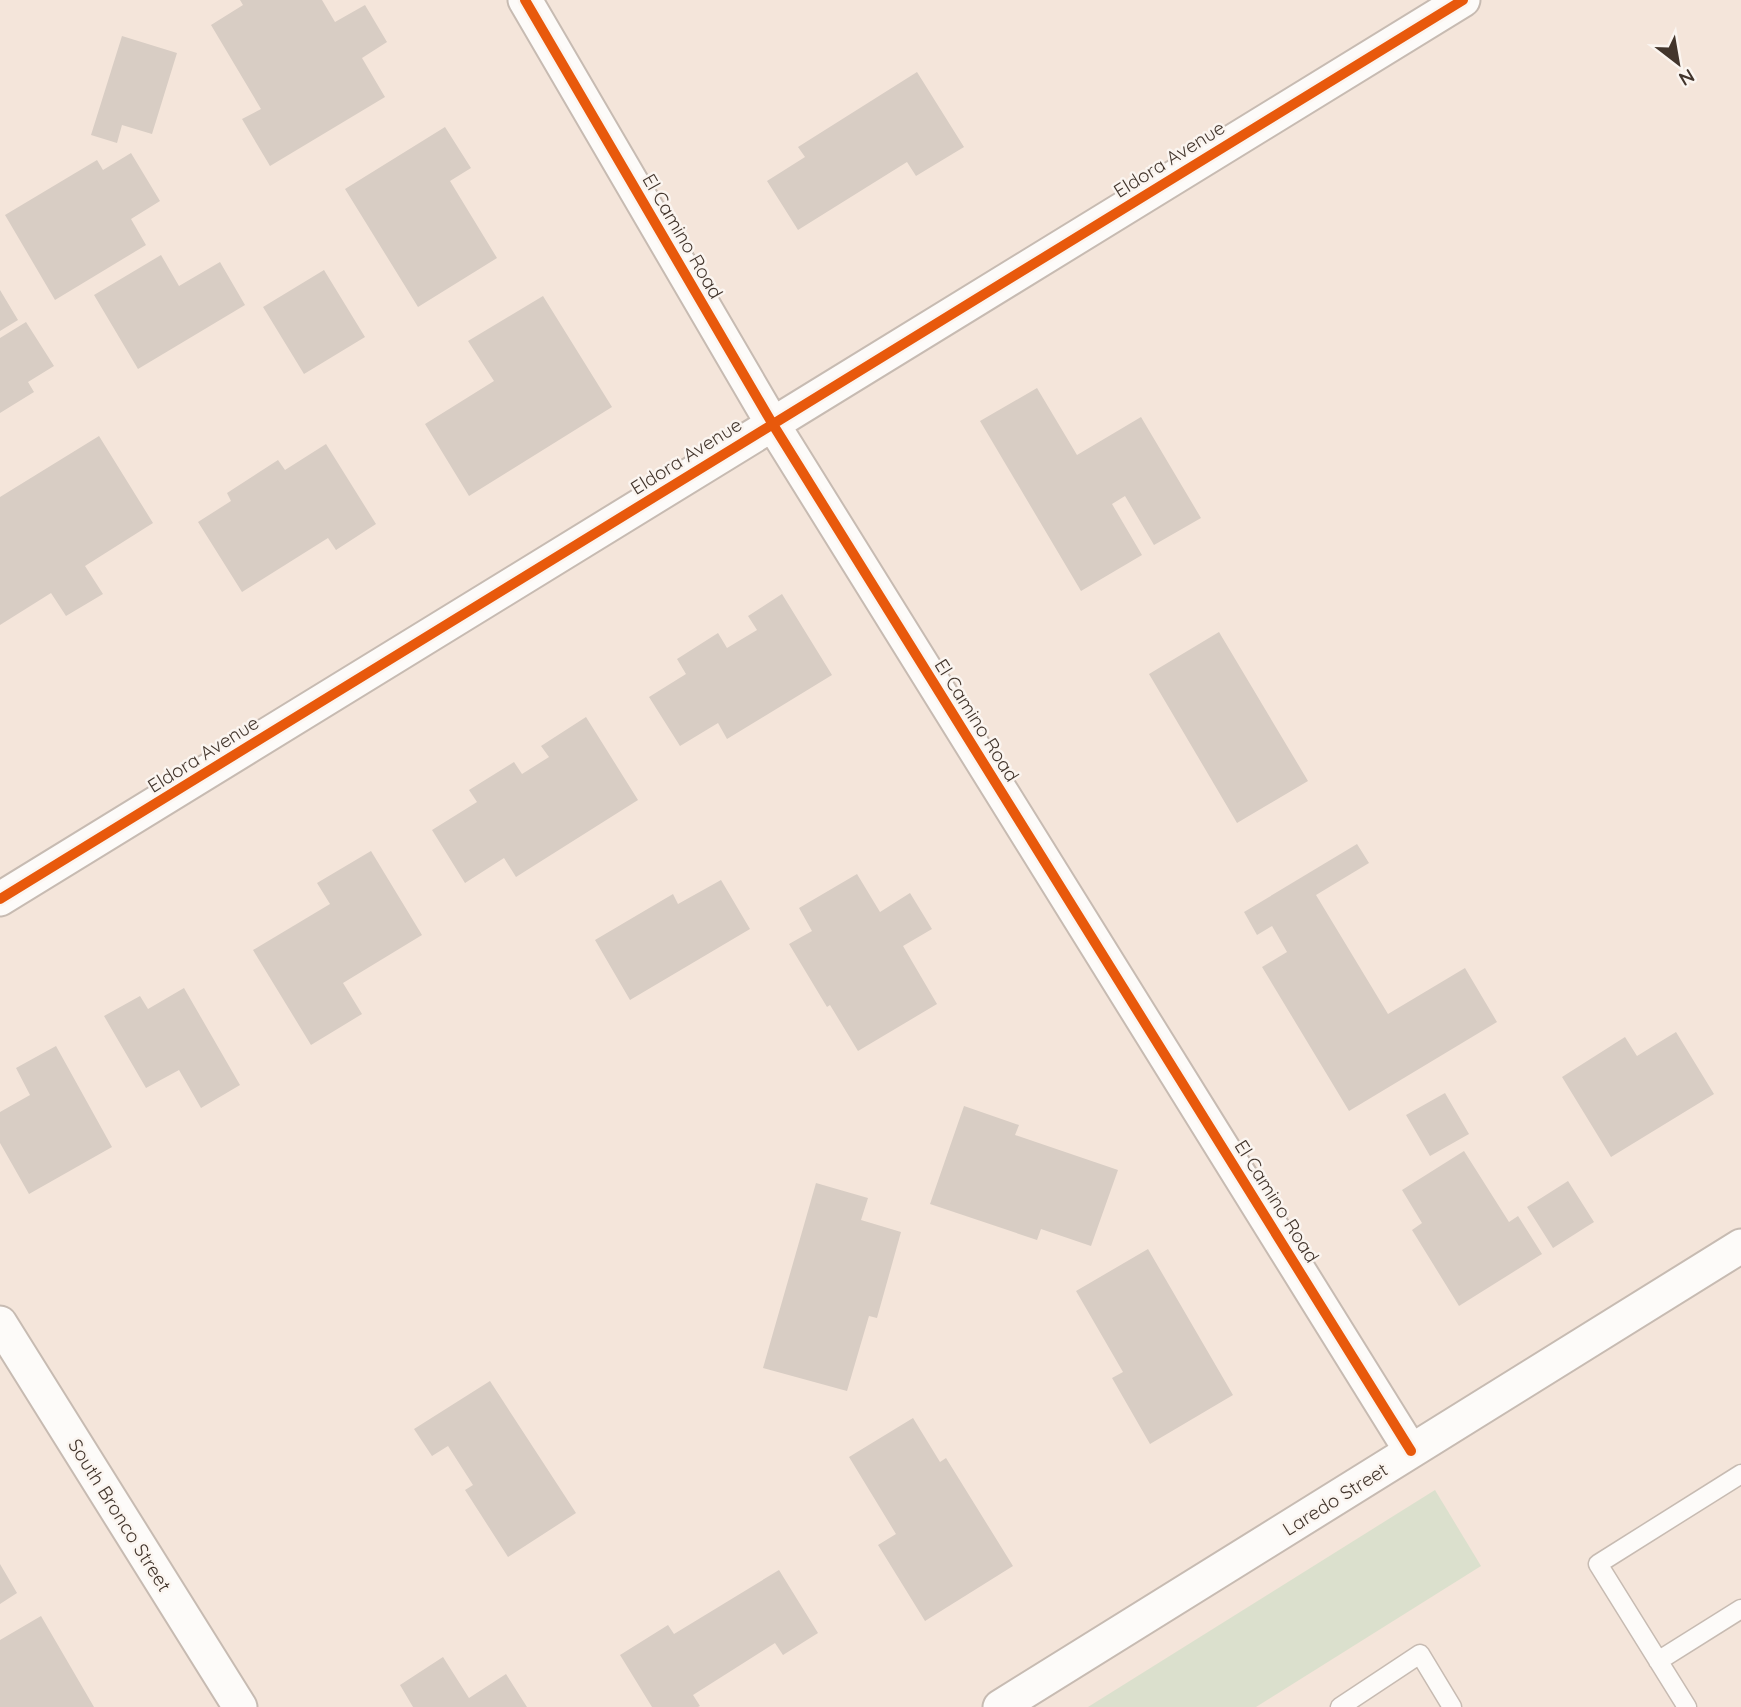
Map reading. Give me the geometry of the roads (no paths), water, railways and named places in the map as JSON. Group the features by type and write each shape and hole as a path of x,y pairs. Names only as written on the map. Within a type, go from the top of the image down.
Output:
{"street":[{"name":"El Camino Road","path":"525,0 772,423 1411,1451"},
{"name":"Eldora Avenue","path":"0,900 1463,0"},
{"name":"Laredo Street","path":"1000,1707 1741,1246"},
{"name":"South Bronco Street","path":"0,1323 240,1707"}],"lane":[{"path":"1687,1707 1598,1564 1741,1474"},
{"path":"1658,1661 1741,1609"},
{"path":"1340,1707 1420,1654 1452,1707"}]}
